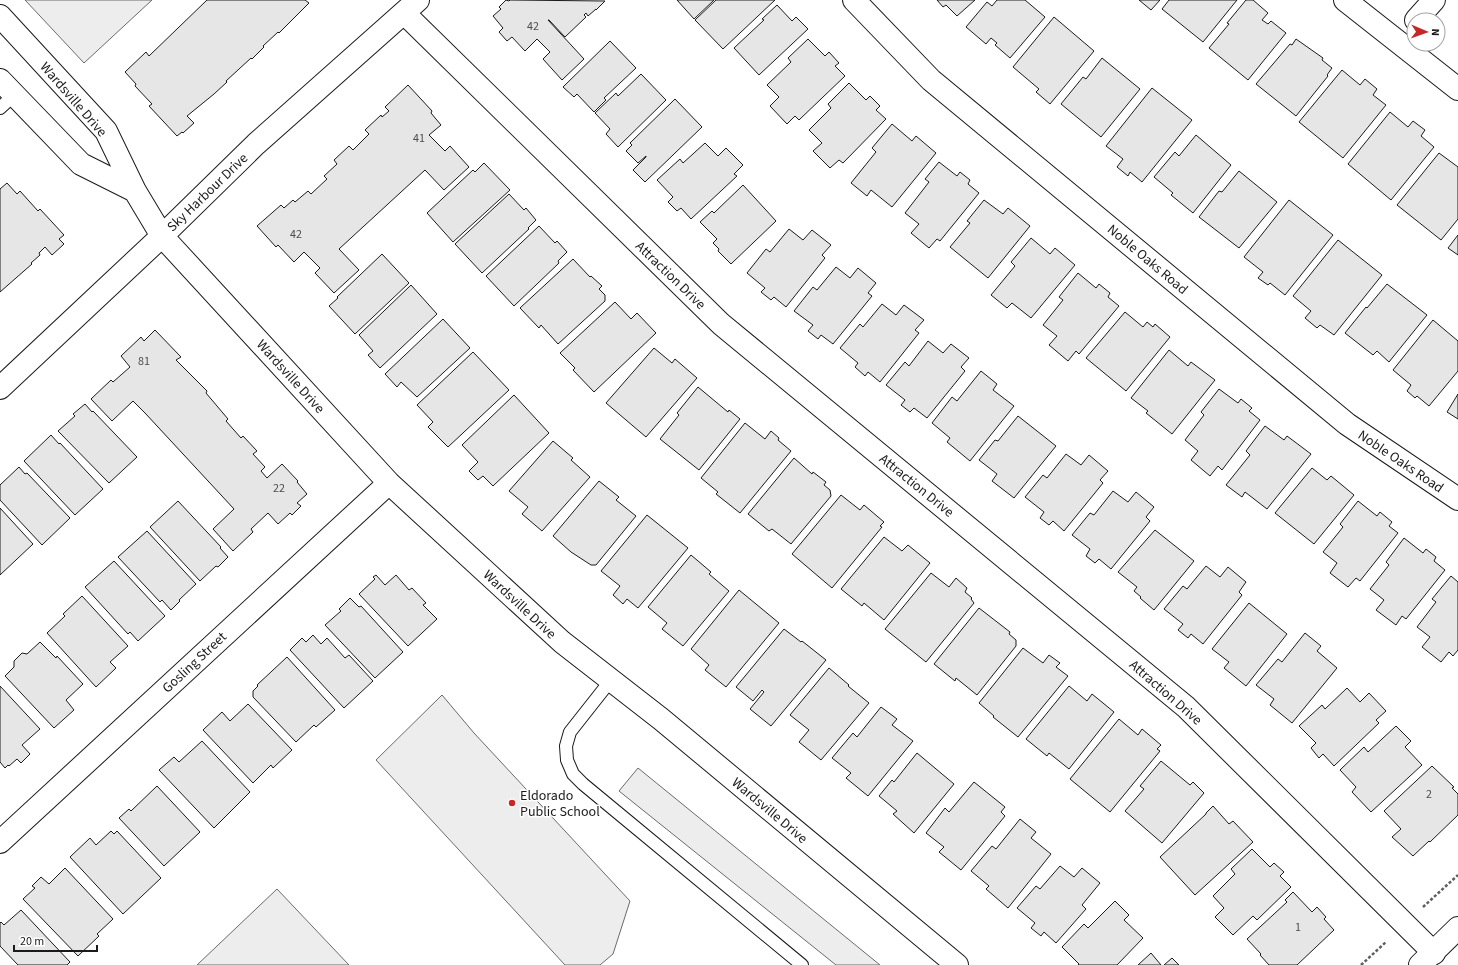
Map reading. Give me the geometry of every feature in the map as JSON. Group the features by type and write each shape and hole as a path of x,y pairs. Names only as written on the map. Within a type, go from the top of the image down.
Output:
{"street":[{"name":"Noble Oaks Road","path":"854,0 931,80 1328,409 1347,424 1458,499"},
{"path":"1345,0 1458,89"},
{"path":"1423,12 1434,0"},
{"name":"Sky Harbour Drive","path":"0,388 162,236 256,144 411,7"},
{"name":"Attraction Drive","path":"411,7 720,324 1186,707 1427,959"},
{"name":"Wardsville Drive","path":"0,16 106,131 135,191 162,236 389,483 562,642 661,719 957,965"},
{"path":"1397,40 1406,30"},
{"path":"5,94 81,164 135,191"},
{"name":"Gosling Street","path":"0,842 389,483"},
{"path":"1427,959 1458,928"}],"lane":[{"path":"611,680 570,732 566,746 567,760 573,774 583,784 802,965"}],"path":[{"path":"1427,904 1458,875"},
{"path":"1361,965 1379,948"}],"shaded area":[{"path":"25,0 152,0 84,63"},
{"path":"442,695 474,733 630,901 613,954 600,965 565,965 376,760"},
{"path":"638,768 880,965 836,965 619,791"},
{"path":"277,889 349,965 197,965"}],"building":[{"path":"207,0 305,0 309,3 279,33 278,32 263,46 264,47 252,59 251,58 214,94 187,116 194,123 183,133 182,132 177,136 149,106 152,104 135,86 136,84 125,72 146,52 149,56"},
{"path":"506,0 605,1 588,16 586,13 584,15 586,17 565,37 548,20 584,59 562,80 543,59 550,52 537,39 525,51 512,37 507,41 499,32 503,28 493,16 501,9 499,7"},
{"path":"677,0 714,0 694,19"},
{"path":"716,0 775,0 723,49 695,20"},
{"path":"937,0 975,0 957,16 946,5 943,7"},
{"path":"997,0 1025,0 1045,17 1010,58 995,45 997,43 991,38 986,44 966,27 987,2 992,6"},
{"path":"1139,0 1160,0 1151,10"},
{"path":"1169,0 1237,0 1203,42 1162,9"},
{"path":"1246,0 1253,0 1268,13 1262,20 1268,24 1271,21 1286,33 1248,80 1209,48"},
{"path":"777,5 792,21 796,17 808,29 759,75 734,48 764,20 762,19"},
{"path":"1054,17 1094,51 1050,104 1036,92 1039,89 1013,67"},
{"path":"808,39 825,56 829,52 839,63 835,66 845,76 799,120 795,116 787,124 770,106 779,97 767,85 791,62 788,58"},
{"path":"1296,39 1323,58 1322,60 1332,68 1327,75 1328,76 1296,116 1256,84"},
{"path":"610,41 636,68 604,98 606,100 594,112 577,94 574,97 563,87"},
{"path":"1102,58 1140,89 1101,137 1061,104 1083,77 1086,79"},
{"path":"1342,70 1360,85 1365,79 1377,89 1373,95 1386,105 1343,158 1299,122"},
{"path":"641,74 666,100 618,147 606,134 610,129 595,113 616,93 618,96"},
{"path":"849,83 866,100 870,96 880,106 876,110 886,119 843,163 839,160 830,168 813,151 822,143 809,130 831,108 828,104"},
{"path":"408,85 432,111 431,113 441,125 429,135 445,151 450,146 469,167 444,190 425,170 339,249 359,270 334,293 315,273 320,268 304,252 294,262 278,245 276,247 257,226 281,205 284,208 293,200 295,202 308,191 311,194 327,179 324,176 337,164 334,160 349,146 353,150 369,134 365,130 381,115 382,117 389,111 385,107"},
{"path":"1152,88 1192,120 1142,182 1130,172 1128,176 1117,167 1123,159 1106,146"},
{"path":"675,99 702,127 645,182 633,170 646,156 638,163 626,151 632,145 630,143"},
{"path":"1390,112 1408,127 1413,121 1425,130 1421,136 1434,147 1391,200 1348,164"},
{"path":"892,124 912,141 916,136 936,153 892,207 871,190 867,196 851,183 876,152 872,148"},
{"path":"1196,135 1231,165 1193,213 1171,195 1173,193 1154,177 1175,152 1179,156"},
{"path":"705,143 718,156 726,148 743,165 734,174 737,176 691,219 681,208 677,211 668,202 673,197 657,180 680,159 683,163"},
{"path":"1439,153 1458,167 1458,219 1441,240 1397,205"},
{"path":"939,162 957,176 960,172 970,180 968,184 979,193 940,241 937,239 929,248 911,233 919,224 905,213 929,182 925,179"},
{"path":"484,163 510,190 453,242 427,213 473,170 475,172"},
{"path":"1239,171 1277,202 1239,248 1199,217 1219,191 1222,192"},
{"path":"7,183 17,194 20,191 38,211 40,209 64,235 59,239 64,244 52,255 45,247 39,253 40,255 31,263 32,264 0,292 0,189"},
{"path":"743,185 776,221 731,264 718,251 719,249 713,243 717,239 700,222 712,211 714,213"},
{"path":"509,194 524,210 526,208 536,220 528,228 529,229 482,273 455,244"},
{"path":"984,200 1003,214 1008,208 1030,226 988,278 950,247 970,223 967,221"},
{"path":"1289,200 1333,235 1285,295 1270,283 1268,285 1258,278 1263,272 1244,257"},
{"path":"539,226 555,243 557,241 567,252 558,261 559,263 514,306 486,276"},
{"path":"789,229 803,240 812,230 831,245 822,255 825,258 786,307 774,297 771,300 761,292 765,288 747,273 766,249 770,252"},
{"path":"1458,235 1458,255 1448,248"},
{"path":"1031,238 1050,254 1055,248 1075,265 1031,318 1012,303 1007,308 991,295 1015,266 1011,262"},
{"path":"1338,240 1382,275 1334,335 1320,325 1317,328 1305,318 1311,311 1293,296"},
{"path":"382,254 409,283 355,334 329,306"},
{"path":"573,259 590,277 591,276 602,286 599,289 605,295 605,301 558,344 541,325 539,328 520,308"},
{"path":"836,267 850,278 858,268 876,283 868,293 872,296 833,344 821,335 818,339 808,331 813,325 794,311 813,287 817,290"},
{"path":"1078,273 1096,288 1099,284 1110,293 1108,297 1119,306 1079,354 1076,351 1068,361 1049,345 1057,336 1043,325 1063,300 1059,297"},
{"path":"1387,284 1427,315 1389,362 1377,351 1373,355 1345,333"},
{"path":"411,285 437,314 380,368 368,355 373,351 359,335"},
{"path":"615,302 631,319 637,313 656,333 594,392 573,370 575,368 560,353"},
{"path":"882,304 896,315 904,305 924,320 915,330 919,333 880,382 868,372 865,376 855,367 858,363 840,348 860,324 863,327"},
{"path":"1125,312 1143,327 1147,322 1153,327 1155,324 1170,337 1126,391 1086,358"},
{"path":"443,319 470,348 417,397 401,382 397,387 385,374"},
{"path":"1433,320 1458,341 1458,371 1429,406 1417,396 1415,398 1407,391 1411,385 1393,370"},
{"path":"155,330 181,357 176,360 207,391 206,393 228,419 226,421 241,438 243,436 257,451 253,454 265,467 261,471 267,478 282,464 298,481 297,482 307,494 297,503 301,506 292,515 290,513 278,524 268,513 251,529 253,532 233,551 213,529 234,509 145,413 133,401 112,421 91,399 111,380 113,382 130,367 121,356 141,337 144,341"},
{"path":"928,341 943,353 951,344 969,358 961,367 965,371 927,418 914,408 910,412 901,405 905,400 886,385 905,362 909,366"},
{"path":"654,348 672,363 675,359 697,378 646,437 606,403"},
{"path":"1169,350 1188,366 1191,362 1215,380 1172,434 1146,413 1148,411 1131,398"},
{"path":"473,352 509,390 448,447 428,427 433,422 417,405"},
{"path":"981,371 997,384 993,390 1014,406 970,461 947,442 950,438 932,423 952,397 957,401"},
{"path":"698,387 728,412 729,410 740,419 699,470 660,439 679,415 677,413"},
{"path":"1219,389 1238,403 1241,399 1252,408 1249,411 1260,420 1222,470 1218,466 1210,476 1191,460 1198,451 1185,440 1204,415 1201,412"},
{"path":"1458,394 1458,419 1447,412"},
{"path":"514,395 549,433 493,486 483,476 478,480 469,471 478,462 462,445"},
{"path":"85,404 137,457 109,483 58,431 75,416 73,414"},
{"path":"1018,416 1056,446 1014,498 992,481 997,474 979,460 995,440 998,441"},
{"path":"745,423 765,439 771,431 779,438 778,440 791,451 740,513 716,494 718,492 701,478"},
{"path":"1265,426 1284,440 1287,436 1311,454 1267,509 1245,492 1242,497 1226,485 1250,455 1246,451"},
{"path":"51,435 103,489 75,515 24,461"},
{"path":"553,441 573,458 571,460 590,477 542,531 522,514 528,507 509,491"},
{"path":"1066,454 1081,465 1089,455 1108,471 1100,480 1103,483 1064,531 1053,521 1049,525 1040,518 1044,512 1025,497 1043,475 1047,478"},
{"path":"794,458 812,474 813,472 826,482 824,485 830,490 831,496 791,544 772,529 769,531 748,514"},
{"path":"19,467 25,474 27,473 70,518 42,545 0,500 0,485"},
{"path":"1312,468 1327,480 1331,476 1354,495 1314,544 1275,513"},
{"path":"599,481 619,497 616,500 636,516 596,565 591,565 571,552 553,536"},
{"path":"1113,491 1128,502 1136,492 1154,507 1146,517 1150,521 1111,569 1099,559 1095,563 1086,556 1090,549 1072,535 1090,513 1094,515"},
{"path":"841,495 860,510 864,505 884,522 880,526 882,527 832,588 792,554"},
{"path":"178,501 221,547 220,548 228,557 200,581 150,527"},
{"path":"1358,501 1377,516 1380,512 1392,522 1389,526 1398,533 1360,581 1356,578 1348,587 1330,573 1337,563 1323,552 1343,527 1340,524"},
{"path":"0,508 33,544 0,575"},
{"path":"647,515 688,548 638,608 627,599 623,604 613,595 620,586 601,571"},
{"path":"1155,530 1194,561 1154,610 1134,591 1137,587 1118,572"},
{"path":"147,531 196,584 171,610 162,600 160,602 118,557"},
{"path":"884,537 902,551 908,545 930,563 884,620 864,603 862,606 841,589"},
{"path":"1404,538 1423,553 1426,549 1436,557 1434,561 1445,570 1406,619 1402,616 1396,625 1376,610 1384,600 1370,589 1389,565 1386,562"},
{"path":"691,555 711,572 709,574 729,591 683,646 662,629 667,623 648,607"},
{"path":"114,561 165,616 138,641 130,632 128,634 85,587"},
{"path":"1206,566 1220,577 1228,567 1246,582 1239,592 1242,595 1203,644 1191,634 1188,638 1178,630 1183,624 1164,609 1183,586 1187,589"},
{"path":"931,573 949,587 956,578 967,588 965,592 972,598 971,599 974,603 926,662 885,629"},
{"path":"376,575 385,585 396,575 409,590 412,588 426,603 423,605 437,619 408,646 359,594 375,579 373,577"},
{"path":"1451,576 1458,582 1458,650 1453,656 1449,652 1441,662 1422,647 1430,637 1417,627 1436,602 1432,599"},
{"path":"739,590 779,623 726,687 705,670 709,665 691,649"},
{"path":"82,596 128,646 110,662 116,668 96,687 47,633 65,616 63,614"},
{"path":"350,598 359,607 361,606 403,652 375,678 325,625 341,611 339,609"},
{"path":"1249,603 1287,634 1246,686 1224,668 1229,662 1212,649"},
{"path":"979,608 1010,632 1009,634 1016,640 1016,646 977,695 956,678 955,681 934,664"},
{"path":"784,629 826,660 771,726 750,709 764,692 762,690 753,701 736,687"},
{"path":"1305,633 1321,646 1317,651 1337,668 1292,723 1270,705 1274,699 1256,685 1278,659 1282,662"},
{"path":"313,635 321,644 327,638 345,658 349,655 373,681 344,708 290,650 302,638 306,642"},
{"path":"40,642 56,658 57,656 83,684 66,700 74,710 54,728 5,676 14,667 14,661 22,653 27,654"},
{"path":"1023,648 1043,663 1049,655 1060,663 1056,667 1068,676 1018,737 993,717 994,716 979,703"},
{"path":"287,657 335,710 316,727 314,725 296,742 253,697 253,691 258,686 257,685"},
{"path":"829,668 869,703 821,760 799,742 809,730 790,715"},
{"path":"0,686 40,729 22,745 30,754 21,763 17,759 5,768 0,762"},
{"path":"1069,686 1087,701 1092,694 1114,712 1069,769 1049,753 1047,756 1026,739"},
{"path":"1347,688 1360,702 1369,693 1386,711 1376,720 1379,723 1334,766 1323,754 1319,758 1311,748 1316,743 1299,726 1322,705 1325,709"},
{"path":"248,704 292,750 273,768 271,765 253,783 203,730 222,712 230,721"},
{"path":"881,707 897,719 892,725 913,741 868,796 846,778 851,773 832,758 853,733 857,737"},
{"path":"1119,719 1138,735 1142,729 1161,745 1157,749 1160,751 1110,812 1070,779"},
{"path":"1396,726 1411,741 1405,747 1422,765 1371,812 1352,792 1356,787 1340,770 1364,747 1368,752"},
{"path":"202,741 250,792 214,828 159,770 174,757 179,762"},
{"path":"917,753 954,784 914,833 893,814 897,811 879,796 892,780 894,782"},
{"path":"1161,761 1190,785 1193,782 1204,793 1162,843 1125,811 1144,789 1140,786"},
{"path":"1432,766 1454,787 1452,788 1458,794 1458,815 1413,856 1392,837 1401,829 1384,811"},
{"path":"974,782 1005,807 1001,812 1005,816 961,870 939,852 944,847 926,833 945,808 949,812"},
{"path":"157,786 200,832 164,866 119,818 129,809 131,811"},
{"path":"1213,806 1229,824 1233,821 1253,842 1195,895 1160,857"},
{"path":"1020,819 1036,832 1031,838 1051,854 1008,908 986,889 989,886 971,871 992,846 996,849"},
{"path":"111,831 114,834 117,831 161,878 123,914 70,857 90,838 96,845"},
{"path":"1252,849 1270,867 1274,863 1284,872 1280,876 1291,887 1257,920 1253,916 1233,935 1215,917 1224,908 1213,896 1235,874 1231,869"},
{"path":"1060,866 1074,877 1082,868 1100,883 1082,905 1086,909 1056,943 1044,932 1041,936 1031,928 1035,923 1017,908 1036,886 1040,889"},
{"path":"65,868 113,919 97,934 99,936 78,956 23,899 35,888 32,886 41,877 49,884"},
{"path":"1293,892 1312,912 1317,907 1326,917 1324,919 1334,930 1297,965 1269,965 1247,939 1287,902 1285,900"},
{"path":"1115,901 1129,915 1124,920 1143,938 1117,965 1078,965 1079,964 1062,947 1084,924 1088,928"},
{"path":"21,910 70,962 67,965 18,965 0,946 0,923 1,922 4,925"},
{"path":"1151,953 1161,965 1138,965"},
{"path":"1172,958 1179,965 1164,965"}],"place":[{"name":"Eldorado Public School","path":"512,803"}]}
